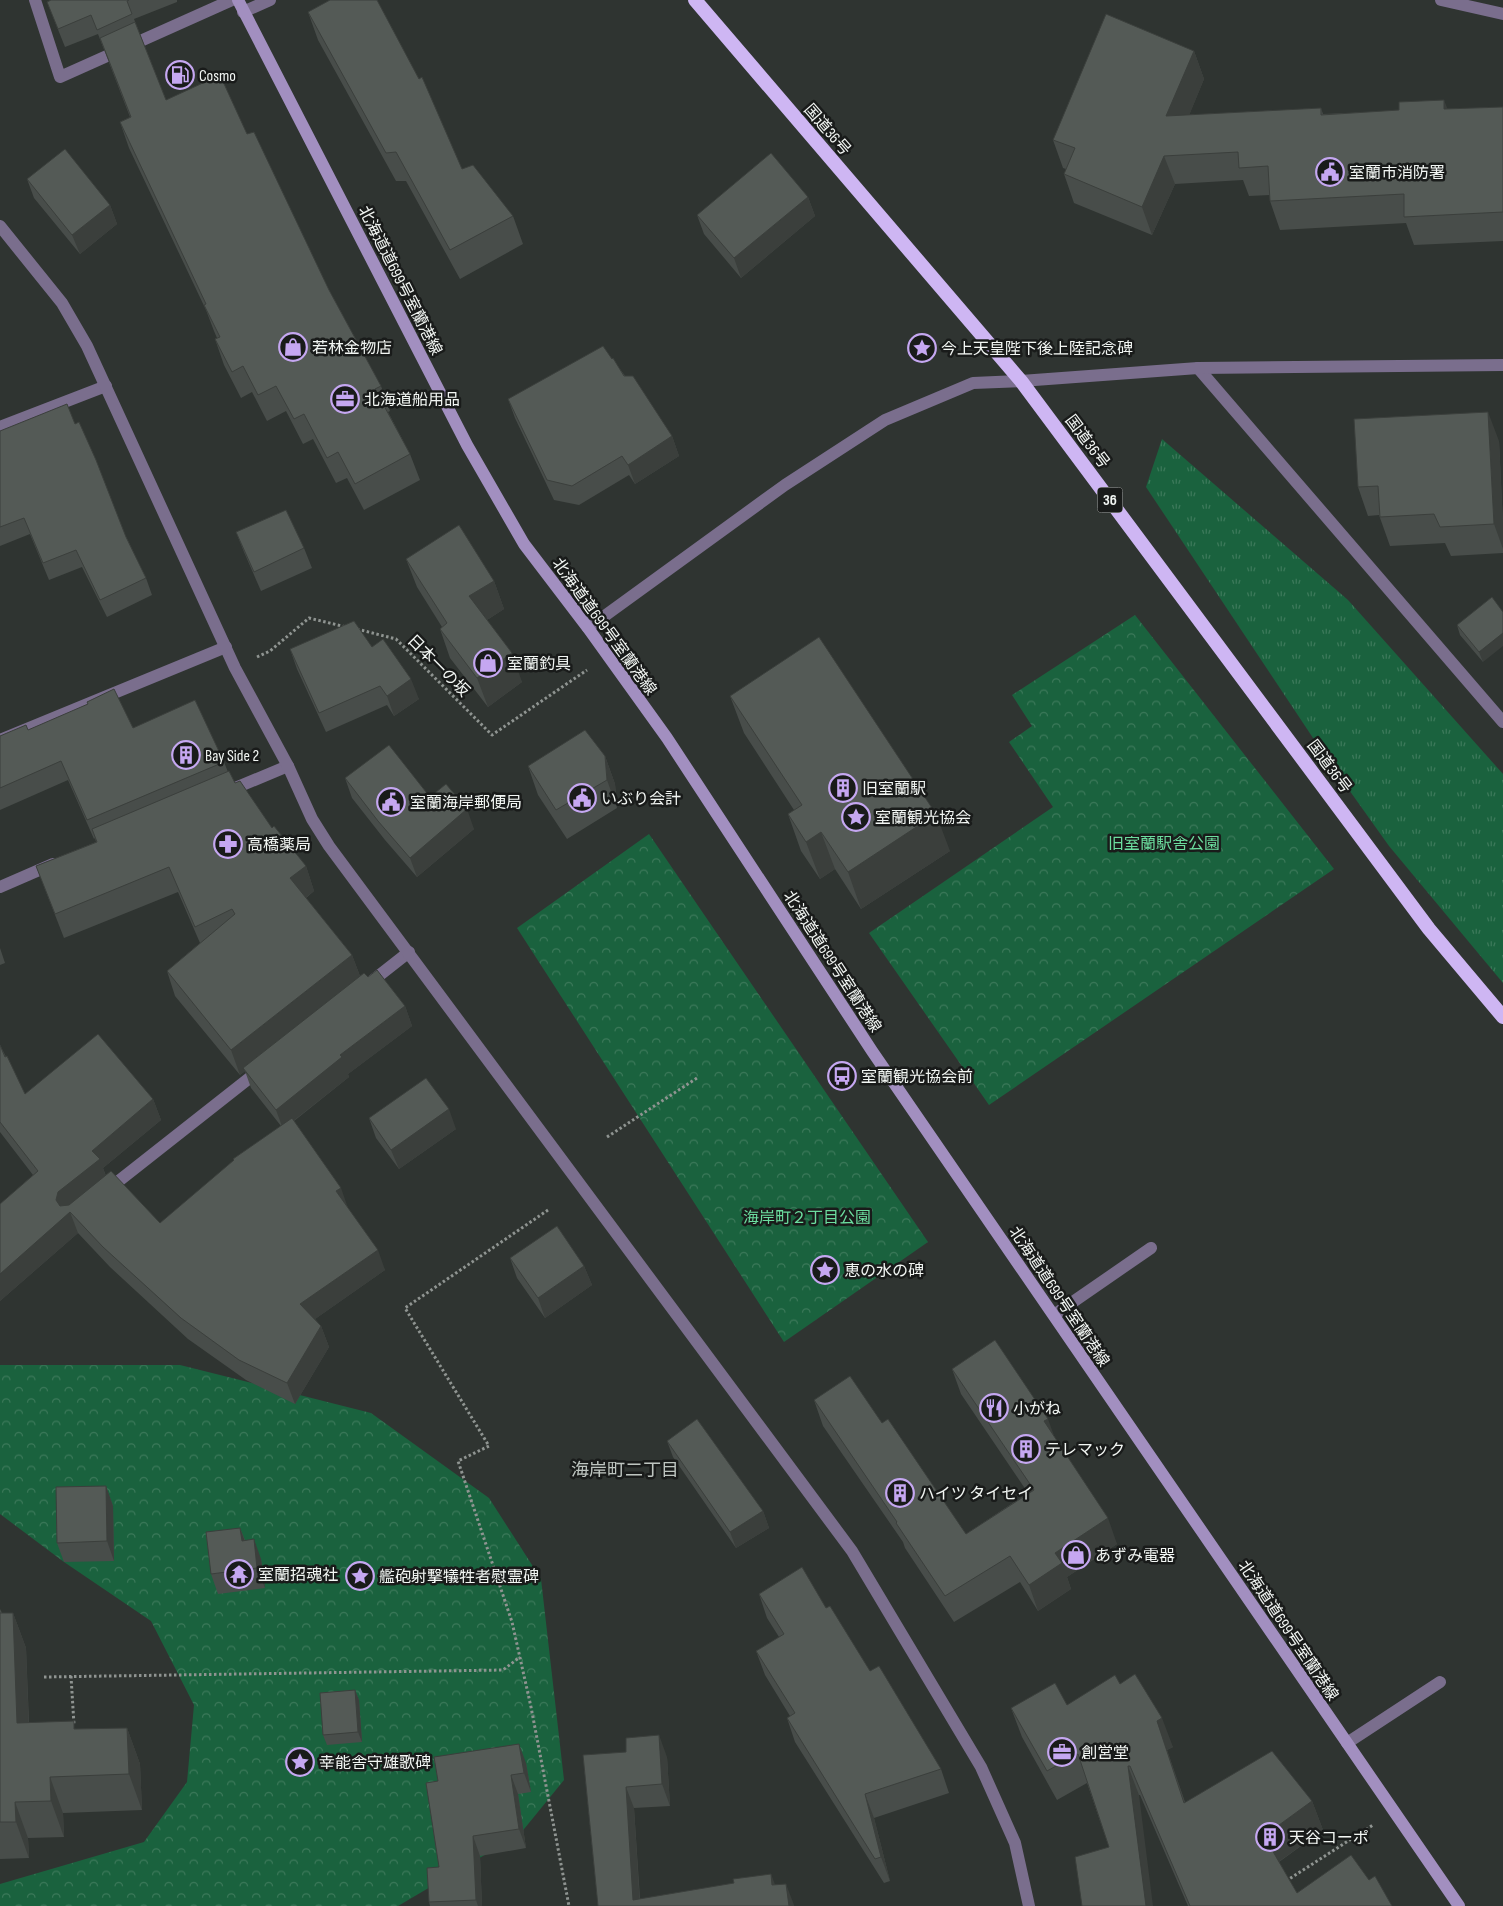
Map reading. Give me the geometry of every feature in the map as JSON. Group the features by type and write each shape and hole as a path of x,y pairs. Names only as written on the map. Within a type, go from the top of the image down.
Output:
{"highway":[{"name":"国道36号","path":"695,0 1021,381 1423,921 1503,1017"}],"main road":[{"name":"北海道道699号室蘭港線","path":"238,0 467,445 524,544 588,628 667,738 872,1051 1459,1906"}],"street":[{"path":"35,0 60,77 232,0"},
{"path":"244,12 270,0"},
{"path":"1441,0 1503,14"},
{"path":"0,226 62,303 87,346 235,668 288,766 312,819 330,846 852,1551 981,1767 1014,1843 1029,1906"},
{"path":"588,628 786,485 885,420 973,383 1198,368 1503,365"},
{"path":"1198,368 1503,722"},
{"path":"0,427 106,386"},
{"path":"0,740 226,647"},
{"path":"216,796 288,766"},
{"path":"0,887 63,860"},
{"path":"355,994 409,952"},
{"path":"94,1201 271,1061"},
{"path":"1054,1315 1151,1248"},
{"path":"1347,1743 1440,1682"}],"path":[{"name":"日本一の坂","path":"235,668 270,651 309,618 396,639 492,735 608,656"},
{"path":"607,1138 697,1078"},
{"path":"548,1210 405,1308 489,1446 458,1461 512,1622 532,1707 569,1906"},
{"path":"44,1677 503,1670 520,1657"},
{"path":"71,1676 74,1729"},
{"path":"1280,1885 1393,1810"}],"green space":[{"path":"1162,439 1348,600 1503,774 1503,983 1389,846 1327,759 1146,487"},
{"name":"旧室蘭駅舎公園","path":"1135,615 1334,869 989,1105 869,933 1053,807 1009,742 1032,726 1012,695"},
{"name":"海岸町２丁目公園","path":"649,834 928,1242 784,1342 517,928"},
{"path":"0,1365 180,1365 371,1413 489,1498 541,1579 564,1780 520,1834 398,1906 0,1906 0,1884 144,1842 187,1782 194,1705 151,1621 64,1562 0,1514"}],"building":[{"path":"51,0 129,0 127,1 132,14 97,30 91,15 58,29 47,2"},
{"path":"330,0 377,0 419,79 422,77 462,169 473,165 513,216 450,250 396,152 386,153 308,12"},
{"path":"1106,14 1194,51 1166,116 1321,108 1321,115 1399,110 1399,102 1444,100 1444,109 1503,107 1503,212 1404,217 1404,194 1270,201 1268,166 1239,168 1238,152 1164,156 1142,207 1064,174 1075,148 1053,140"},
{"path":"135,22 166,100 220,75 247,134 254,132 329,290 381,386 375,389 410,454 355,484 338,452 327,458 304,414 294,419 276,386 258,395 243,366 232,372 215,339 220,337 204,305 206,304 120,122 131,117 100,38"},
{"path":"65,149 110,205 72,235 27,179"},
{"path":"771,153 808,197 734,258 697,215"},
{"path":"603,346 624,376 633,376 672,436 628,465 622,456 572,486 547,480 508,399"},
{"path":"67,404 75,424 79,422 126,537 146,578 100,600 76,550 43,563 24,518 0,527 0,431"},
{"path":"1488,412 1494,524 1440,527 1434,514 1380,517 1378,486 1358,487 1354,419"},
{"path":"286,510 304,548 254,572 236,532"},
{"path":"459,525 494,581 469,596 512,653 477,678 440,629 447,623 406,559"},
{"path":"1492,597 1503,612 1503,633 1479,652 1457,625"},
{"path":"354,621 372,647 383,639 411,679 387,696 380,686 319,713 290,649"},
{"name":"旧室蘭駅","path":"819,637 936,814 848,872 821,832 806,842 788,814 802,805 730,696"},
{"path":"114,689 133,728 195,700 224,762 87,820 61,761 0,788 0,736 26,725 28,730 88,704 87,702"},
{"path":"585,730 605,756 607,780 556,810 528,766"},
{"path":"389,745 430,797 446,784 467,809 410,858 378,821 345,778"},
{"path":"229,771 235,783 240,781 272,828 274,826 306,866 290,878 352,955 231,1050 167,971 235,914 232,909 195,927 169,867 55,914 36,866 97,842 92,829"},
{"path":"377,970 405,1006 340,1055 342,1057 276,1110 243,1068 364,973 368,977"},
{"path":"98,1034 153,1099 92,1151 100,1159 58,1192 56,1200 60,1206 69,1205 111,1171 160,1223 233,1159 292,1118 341,1188 336,1191 378,1250 300,1304 321,1326 287,1383 239,1360 181,1318 103,1247 70,1212 0,1274 0,1204 38,1171 0,1122 0,1045 25,1094"},
{"path":"426,1078 449,1109 391,1150 369,1118"},
{"path":"557,1226 584,1266 538,1298 510,1258"},
{"path":"995,1340 1048,1419 1044,1421 1108,1518 1055,1553 1062,1563 1029,1585 1010,1556 945,1596 814,1400 850,1376 882,1423 888,1419 966,1534 1034,1490 952,1369"},
{"path":"697,1419 763,1511 730,1532 667,1441"},
{"path":"106,1486 107,1541 57,1543 56,1487"},
{"path":"240,1528 242,1541 254,1539 257,1568 211,1574 206,1532"},
{"path":"802,1567 826,1608 830,1606 870,1671 879,1666 941,1769 865,1794 881,1857 875,1859 787,1718 795,1713 756,1651 784,1634 759,1594"},
{"path":"0,1613 13,1613 17,1723 74,1721 74,1729 127,1728 129,1774 50,1777 51,1801 15,1802 16,1822 0,1822"},
{"path":"1135,1674 1162,1718 1157,1721 1184,1803 1272,1751 1312,1801 1264,1836 1297,1893 1351,1855 1369,1880 1375,1876 1392,1906 1190,1906 1130,1766 1128,1766 1146,1906 1082,1906 1075,1857 1109,1847 1078,1754 1047,1771 1011,1708 1055,1683 1067,1705 1115,1675 1120,1684"},
{"path":"355,1690 358,1732 323,1735 320,1693"},
{"path":"659,1735 662,1784 626,1787 633,1900 734,1883 733,1879 771,1874 772,1885 786,1884 789,1906 598,1906 583,1755 626,1752 626,1738"},
{"path":"519,1744 524,1773 511,1775 519,1829 473,1836 476,1900 429,1902 427,1868 439,1867 426,1783 438,1781 434,1757"}],"place":[{"name":"Cosmo","path":"180,75"},
{"name":"室蘭市消防署","path":"1330,172"},
{"name":"若林金物店","path":"293,347"},
{"name":"今上天皇陛下後上陸記念碑","path":"922,348"},
{"name":"北海道船用品","path":"345,399"},
{"name":"室蘭釣具","path":"488,663"},
{"name":"Bay Side 2","path":"186,755"},
{"name":"旧室蘭駅","path":"843,788"},
{"name":"いぶり会計","path":"582,798"},
{"name":"室蘭海岸郵便局","path":"391,802"},
{"name":"室蘭観光協会","path":"856,817"},
{"name":"高橋薬局","path":"228,844"},
{"name":"室蘭観光協会前","path":"842,1076"},
{"name":"恵の水の碑","path":"825,1270"},
{"name":"小がね","path":"994,1408"},
{"name":"テレマック","path":"1026,1449"},
{"name":"ハイツ タイセイ","path":"900,1493"},
{"name":"あずみ電器","path":"1076,1555"},
{"name":"室蘭招魂社","path":"239,1574"},
{"name":"艦砲射撃犠牲者慰霊碑","path":"360,1576"},
{"name":"創営堂","path":"1062,1752"},
{"name":"幸能舎守雄歌碑","path":"300,1762"},
{"name":"天谷コーポ","path":"1270,1837"}],"district":[{"name":"海岸町二丁目","path":"625,1470"}]}
